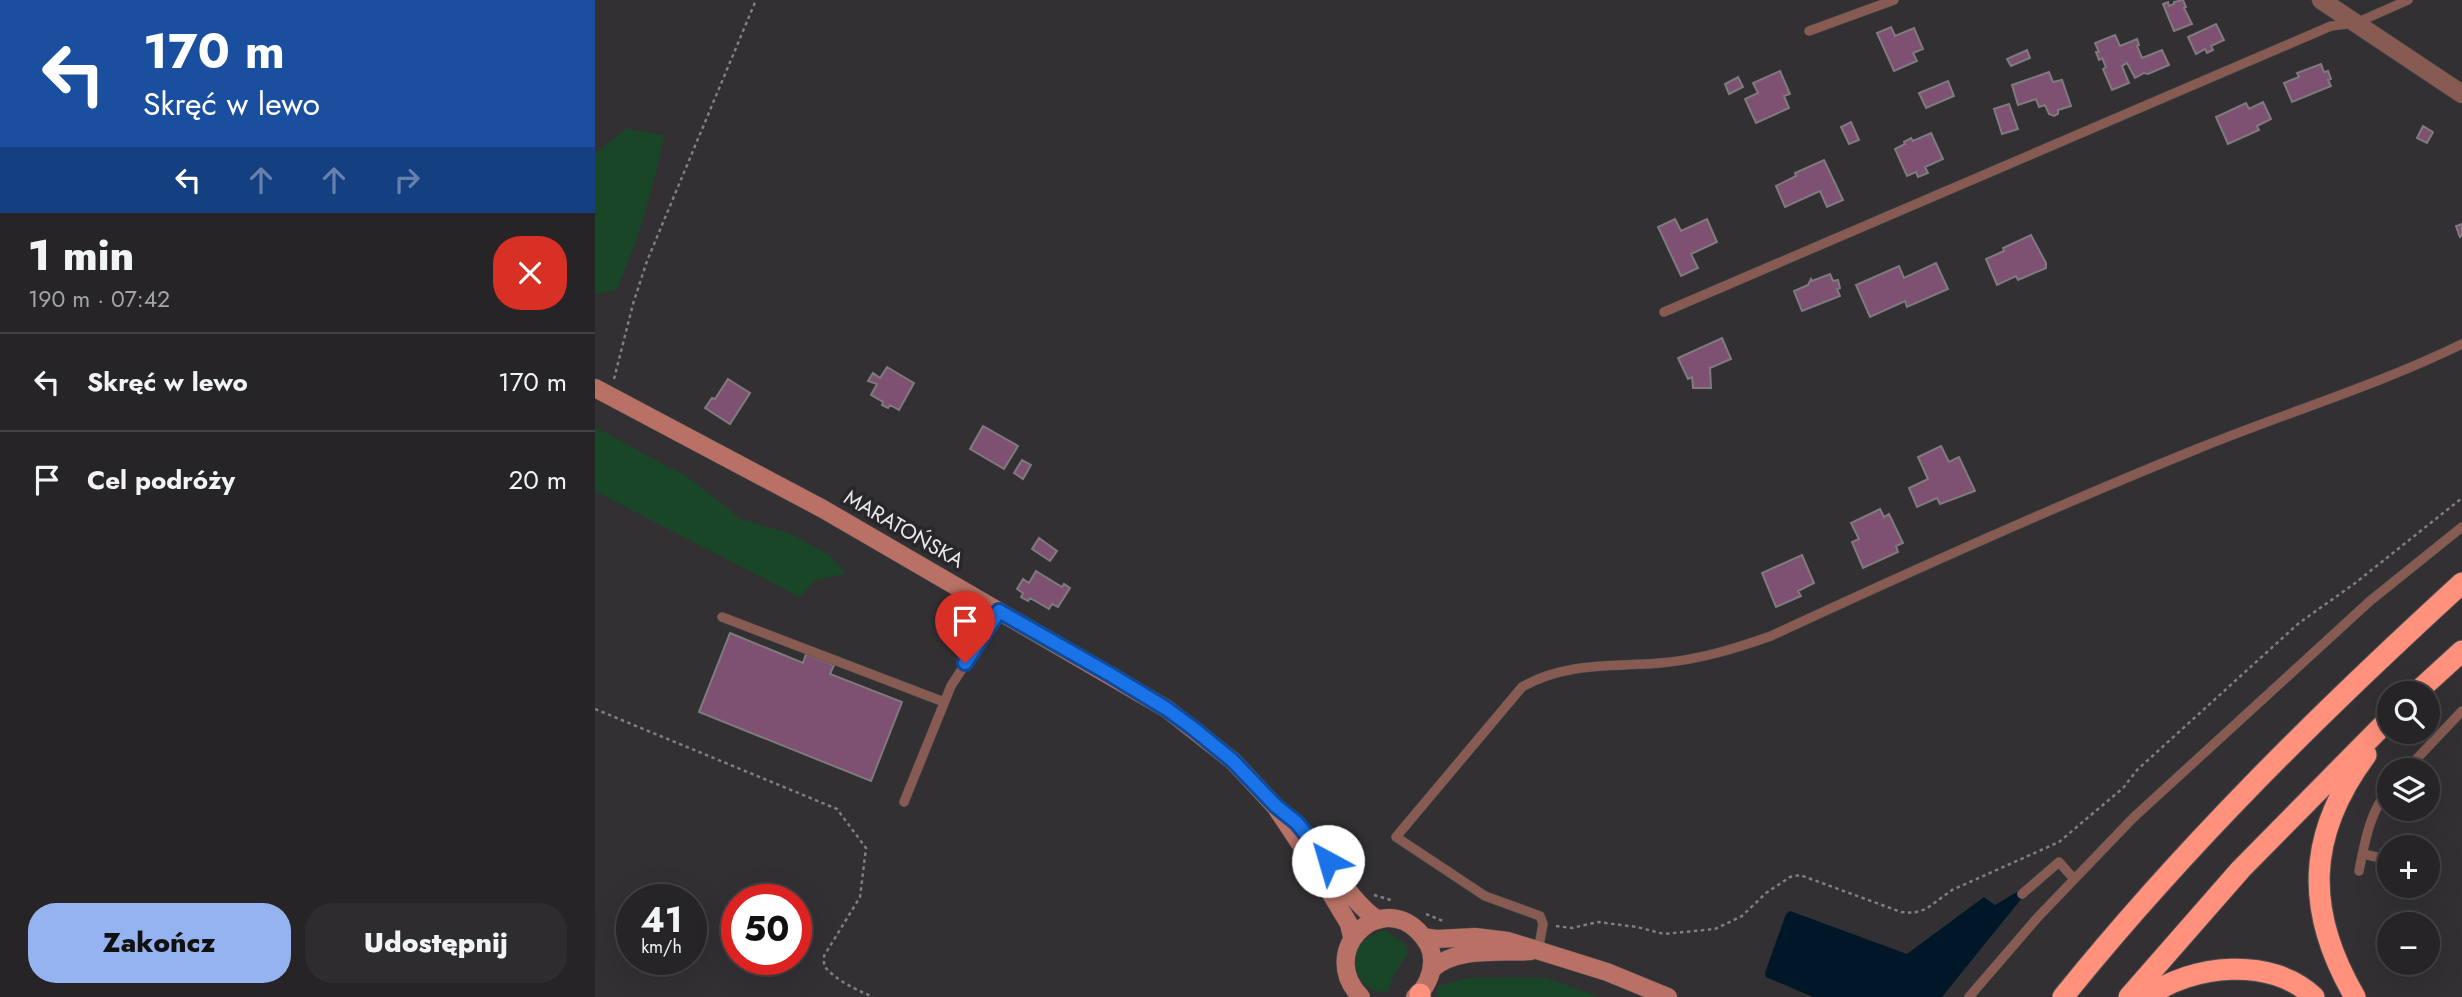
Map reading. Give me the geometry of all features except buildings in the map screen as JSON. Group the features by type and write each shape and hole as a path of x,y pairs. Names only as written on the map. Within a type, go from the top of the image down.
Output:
{"highway":[{"path":"2063,997 2182,858 2242,795 2346,691 2462,583"},
{"path":"2429,681 2462,651"},
{"path":"2129,997 2241,869 2321,786 2377,733"},
{"path":"2355,997 2327,938 2318,885 2320,852 2330,816 2353,772 2377,739"},
{"path":"2147,997 2177,981 2205,971 2233,968 2263,971 2289,981 2314,997"}],"main road":[{"name":"MARATOŃSKA","path":"601,391 816,505 1167,709 1233,761 1276,806 1297,823 1357,902 1377,920"},
{"name":"MARATOŃSKA","path":"1276,806 1349,924 1352,937"},
{"path":"1361,997 1352,988 1345,969 1347,948 1352,937 1377,920 1402,921 1414,927 1430,948 1431,970"},
{"path":"1424,937 1497,939 1607,972 1668,997"},
{"path":"1418,996 1431,970 1439,962 1454,956 1538,951"}],"street":[{"path":"2321,0 2462,94"}],"lane":[{"path":"1809,31 1894,0"},
{"path":"1664,312 2332,26 2356,23 2408,0"},
{"path":"1538,951 1543,924 1540,916 1485,896 1396,837 1522,687 1539,677 1580,667 1673,661 1723,653 1771,636 2106,485 2218,440 2409,370 2462,344"},
{"path":"1969,997 2038,917 2133,818 2370,600 2462,527"},
{"path":"904,802 951,686 999,611"},
{"path":"722,617 944,702"},
{"path":"2417,758 2462,711"},
{"path":"2359,871 2368,825 2377,806"},
{"path":"2363,854 2377,857"},
{"path":"2022,894 2059,862 2074,879"}],"path":[{"path":"601,391 618,370 633,304 647,261 756,0"},
{"path":"1543,924 1572,928 1598,922 1664,934 1715,929 1742,916 1766,893 1790,877 1800,876 1901,912 1913,913 1926,908 1952,890 2059,842 2123,788 2137,770 2299,623 2354,584 2462,498"},
{"path":"595,709 837,808 866,848 860,897 824,956 824,966 849,986 873,997"}],"green space":[{"path":"627,129 664,135 645,214 617,289 595,295 595,153"},
{"path":"595,427 689,478 741,519 789,533 829,555 846,573 814,581 800,597 595,491"},
{"path":"1385,930 1405,944 1408,953 1393,976 1388,992 1366,986 1359,977 1355,960 1360,944 1368,937"},
{"path":"1467,978 1546,978 1600,997 1436,997 1438,986"}],"water":[{"path":"2017,892 2022,898 1942,997 1813,997 1766,977 1765,973 1786,914 1790,911 1907,954 1984,897 1995,905"}],"route":[{"path":"965,663 999,611 1111,675 1194,729 1233,761 1276,806 1297,823 1328,861"}]}
